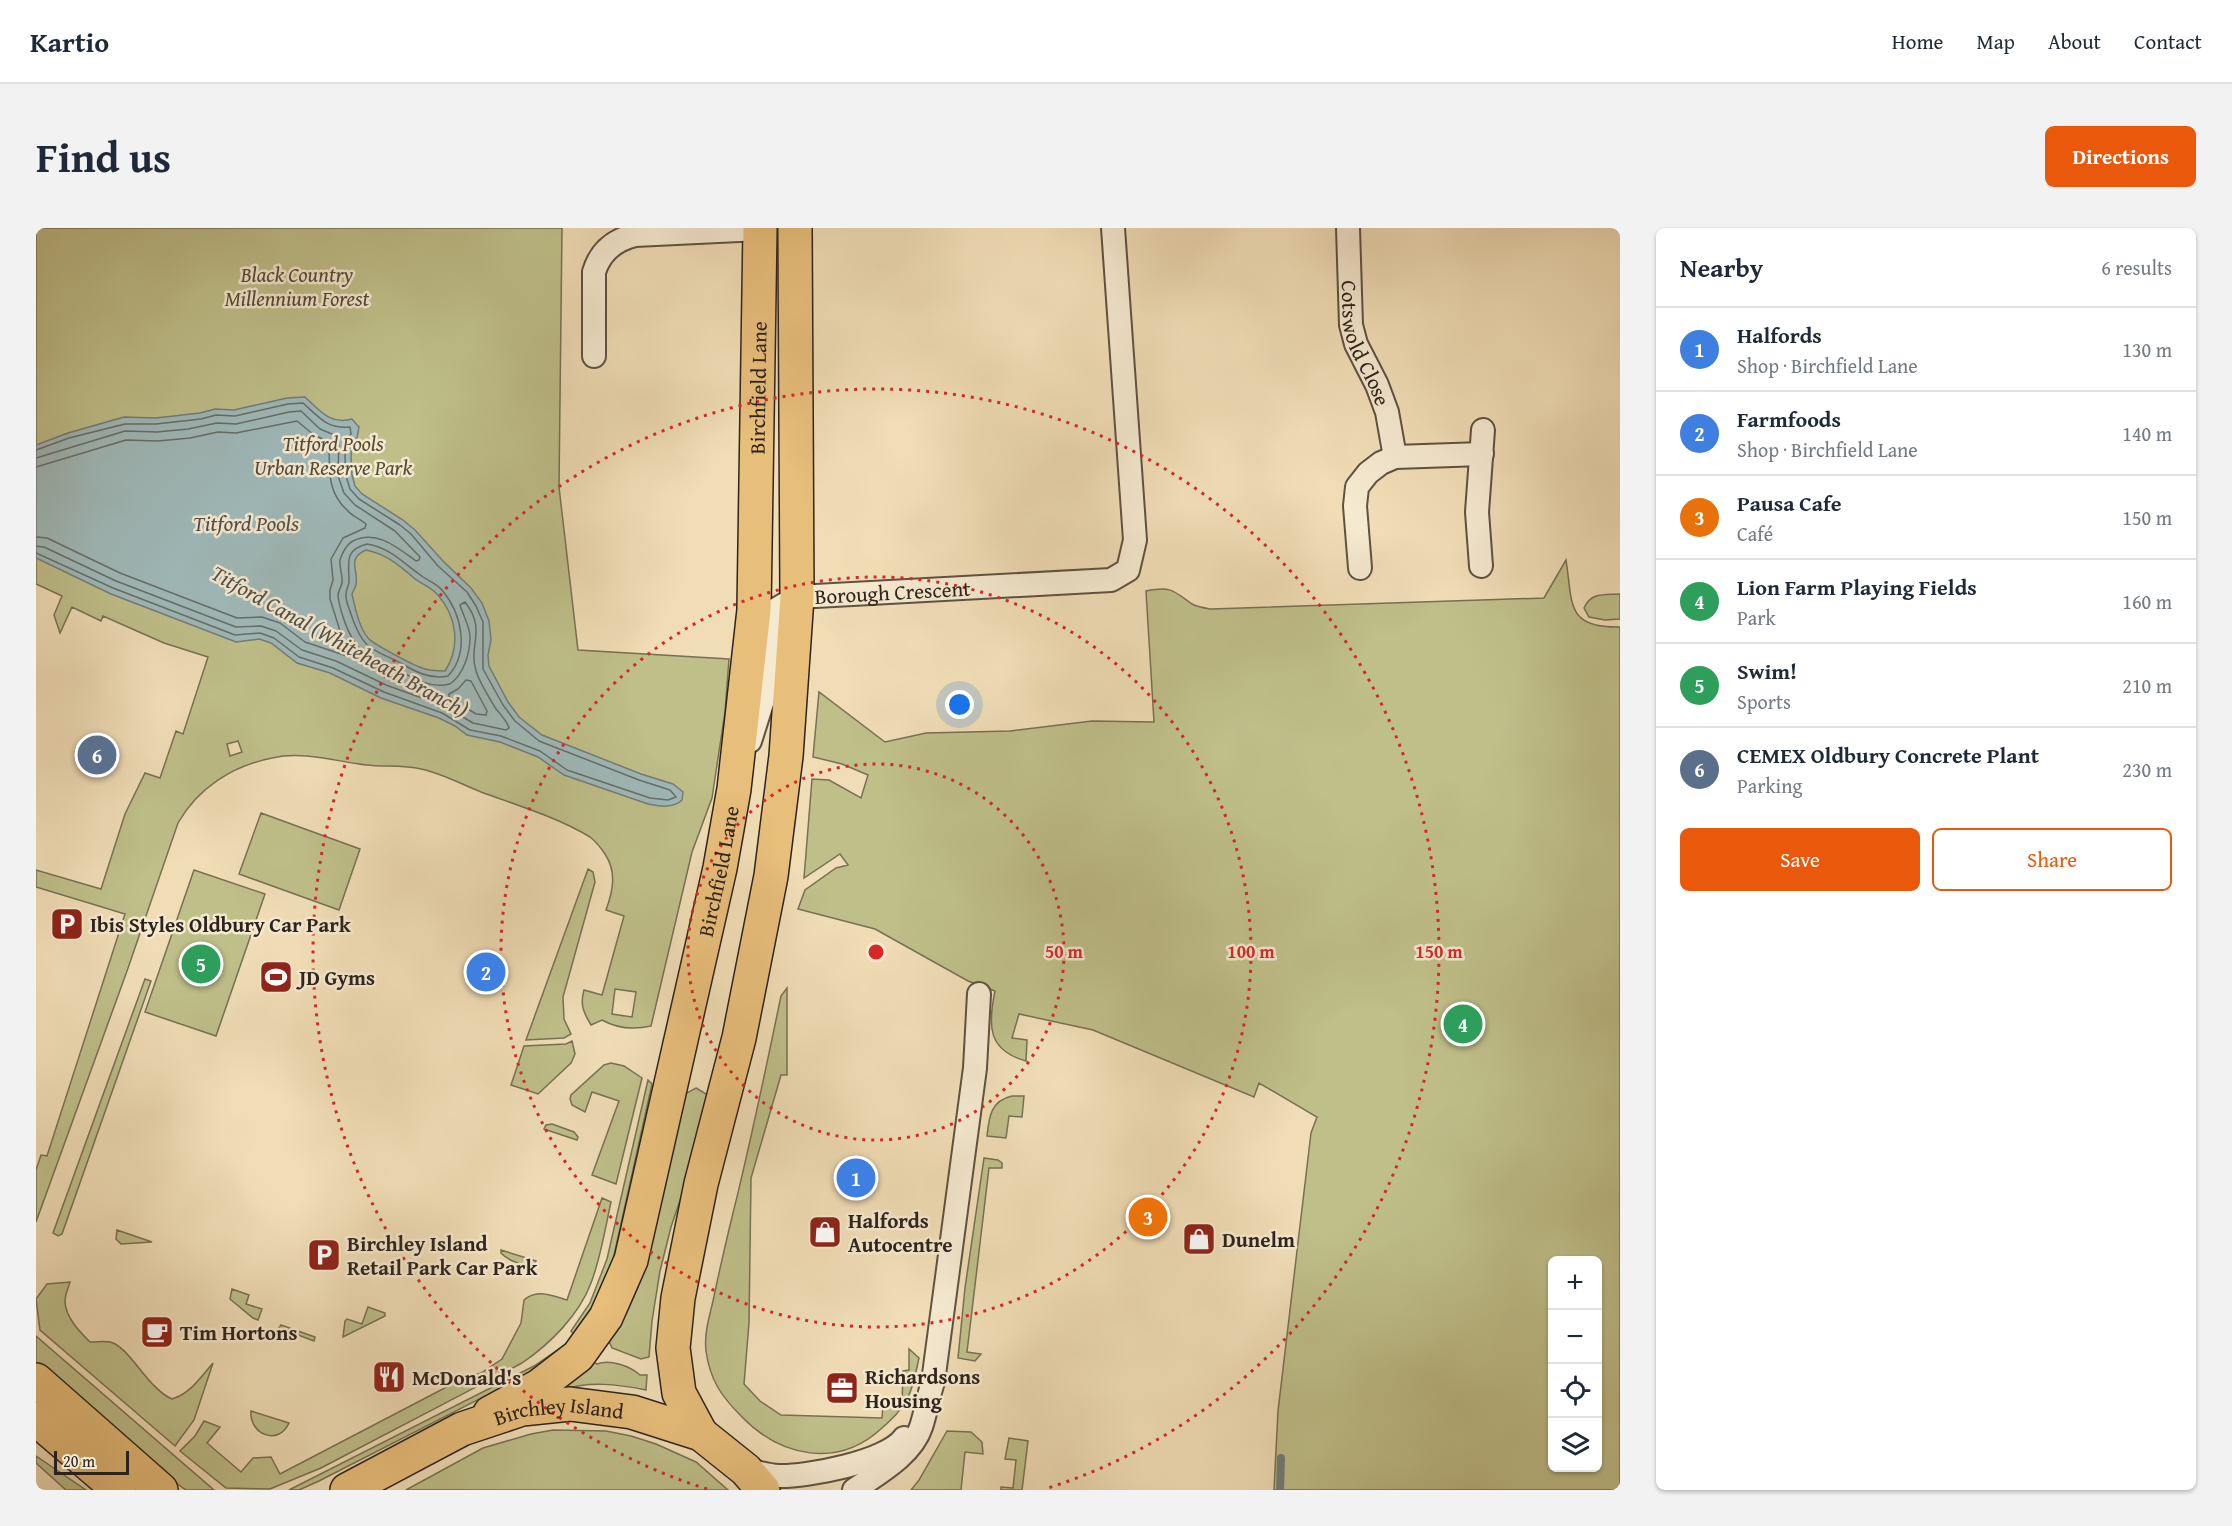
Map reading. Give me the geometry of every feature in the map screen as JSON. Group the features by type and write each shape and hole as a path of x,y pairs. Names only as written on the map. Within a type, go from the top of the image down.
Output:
{"main road":[{"name":"Birchfield Lane","path":"701,1434 679,1393 673,1348 678,1298 701,1184 740,1038 771,876 786,756 796,597 795,228"},
{"name":"Birchfield Lane","path":"462,1429 538,1386 578,1356 606,1317 631,1260 720,868 734,789 754,610 760,229"},
{"path":"36,1380 162,1490"},
{"name":"Birchley Island","path":"347,1490 462,1429 522,1409 570,1404 632,1412 701,1434 754,1480"},
{"path":"36,1419 118,1490"}],"street":[{"name":"Borough Crescent","path":"734,789 763,700 775,610 796,597 1111,580 1128,570 1135,540 1113,228"},
{"name":"Cotswold Close","path":"1348,228 1351,325 1356,344 1388,412 1395,457"},
{"path":"594,356 594,272 598,259 609,247 623,238 635,235 760,229"},
{"path":"1481,566 1477,512 1483,430"},
{"path":"1360,568 1355,502 1357,487 1368,473 1381,463 1395,457 1482,463"},
{"path":"854,1490 890,1466 906,1451 921,1430 935,1368 975,1068 979,994"},
{"path":"754,1480 804,1475 860,1462 900,1444 925,1408"}],"green space":[{"name":"Titford Pools Urban Reserve Park","path":"36,228 562,228 559,487 578,650 729,659 725,712 712,798 692,852 651,1026 626,1028 602,1020 591,1025 584,1012 582,1000 584,990 602,995 624,916 606,910 612,889 611,868 605,854 590,837 550,817 421,769 366,765 307,756 284,756 257,762 230,773 206,789 186,810 178,823 36,1222 36,1170 41,1155 47,1156 125,914 36,887 36,870 101,889 125,814 145,773 160,778 176,731 183,734 208,657 164,643 103,616 101,621 72,607 60,633 54,615 62,596 36,584","holes":["238,741 242,752 230,756 227,744","615,989 636,992 632,1017 612,1014"]},
{"path":"1566,560 1572,600 1581,618 1589,623 1602,626 1620,627 1620,1490 1274,1490 1278,1411 1311,1133 1317,1117 1259,1083 1254,1097 1093,1030 1019,1014 1012,1038 1027,1040 1026,1061 1013,1056 997,1043 993,1035 991,1015 995,991 968,981 875,929 798,909 805,890 836,868 848,865 840,854 804,878 812,779 829,780 861,798 868,775 842,764 813,757 819,692 885,742 926,733 1010,731 1092,721 1154,722 1146,591 1171,590 1194,605 1211,609 1544,598"},
{"path":"1620,594 1620,619 1605,620 1589,617 1584,608 1594,597"},
{"path":"261,813 360,849 339,910 239,874"},
{"path":"588,869 593,872 595,882 563,997 564,1019 571,1034 564,1038 526,1040"},
{"path":"194,870 265,894 216,1036 145,1012"},
{"path":"145,979 151,981 62,1234 58,1236 53,1233"},
{"path":"787,988 787,1075 781,1075 751,1178 749,1323 744,1384 760,1401 781,1415 882,1418 883,1405 902,1405 903,1371 909,1370 909,1349 919,1358 910,1392 903,1406 893,1418 865,1441 847,1449 829,1453 810,1453 792,1449 757,1431 722,1395 710,1371 706,1351 708,1320 781,996"},
{"path":"572,1041 575,1054 571,1063 538,1094 511,1085 524,1046 566,1044"},
{"path":"611,1063 624,1066 642,1078 616,1184 592,1175 619,1101 592,1092 585,1112 572,1105 570,1099 571,1095 604,1065"},
{"path":"648,1080 652,1084 611,1269 591,1310 574,1335 571,1331 590,1303 607,1259"},
{"path":"696,1088 708,1095 688,1177 671,1227 660,1271 649,1357 641,1359 612,1348 608,1339 627,1312 638,1287 685,1094"},
{"path":"1024,1096 1022,1117 1009,1116 1006,1138 987,1136 990,1117 995,1106 1005,1098"},
{"path":"552,1124 574,1132 578,1137 577,1140 544,1129 546,1125"},
{"path":"984,1158 998,1160 1002,1163 1002,1168 989,1168 967,1352 981,1354 975,1361 958,1358 965,1288"},
{"path":"602,1198 611,1202 598,1263 586,1295 562,1328 522,1363 321,1468 270,1489 226,1488 180,1451 195,1436 204,1421 220,1427 207,1443 241,1472 253,1458 271,1457 280,1474 460,1380 481,1373 502,1359 521,1323 524,1300 534,1294 540,1294 567,1300"},
{"path":"117,1230 152,1242 121,1244 116,1239"},
{"path":"501,1250 536,1261 534,1265 516,1262 504,1256"},
{"path":"70,1282 65,1296 66,1307 78,1329 90,1342 110,1342 117,1345 163,1394 172,1399 178,1397 190,1389 213,1363 194,1420 175,1446 40,1330 36,1299 47,1284"},
{"path":"232,1289 249,1295 246,1304 262,1309 258,1320 230,1299"},
{"path":"368,1307 385,1313 385,1316 343,1337 345,1321 347,1319 362,1324"},
{"path":"281,1325 315,1337 314,1341 279,1328"},
{"path":"36,1336 214,1490 186,1490 176,1483 36,1364"},
{"path":"566,1344 534,1371 319,1481 299,1490 289,1490 534,1366"},
{"path":"590,1361 597,1364 608,1362 620,1364 640,1375 647,1375 646,1390 603,1384 582,1385 561,1390"},
{"path":"251,1411 289,1423 279,1434 265,1435 255,1426"},
{"path":"553,1430 606,1431 656,1444 696,1462 728,1490 406,1490 483,1448"},
{"path":"947,1431 971,1432 982,1442 983,1454 965,1452 961,1490 911,1490 919,1480"},
{"path":"1009,1438 1028,1441 1022,1490 1001,1490 1001,1487 1013,1488 1016,1460 1005,1459"},
{"path":"36,1456 86,1490 66,1490 36,1463"}],"water":[{"name":"Titford Pools","path":"305,397 326,416 337,420 352,419 359,427 357,438 352,443 352,475 355,486 362,494 415,530 471,588 482,603 489,621 491,640 488,655 489,666 508,702 519,717 542,735 641,774 673,784 683,792 682,800 670,806 648,804 564,775 538,757 500,742 467,735 439,718 381,698 330,673 297,663 271,643 259,639 236,642 111,594 36,558 36,445 124,417 156,418 215,409 234,410 287,398","holes":["366,550 397,564 435,592 444,603 453,622 455,642 445,671 417,666 377,645 365,634 352,594 356,585 355,561 360,553"]}],"waterway":[{"path":"1280,1490 1281,1458"}],"place":[{"name":"CEMEX Oldbury Concrete Plant","path":"97,755"},
{"name":"Ibis Styles Oldbury Car Park","path":"67,924"},
{"name":"Swim!","path":"201,964"},
{"name":"Farmfoods","path":"486,972"},
{"name":"JD Gyms","path":"276,977"},
{"name":"Lion Farm Playing Fields","path":"1463,1024"},
{"name":"Halfords","path":"856,1178"},
{"name":"Pausa Cafe","path":"1148,1217"},
{"name":"Halfords Autocentre","path":"825,1232"},
{"name":"Dunelm","path":"1199,1239"},
{"name":"Birchley Island Retail Park Car Park","path":"324,1255"},
{"name":"Tim Hortons","path":"157,1332"},
{"name":"McDonald's","path":"389,1377"},
{"name":"Richardsons Housing","path":"842,1388"}],"park label":[{"name":"Black Country Millennium Forest","path":"297,286"}],"water label":[{"name":"Titford Canal (Whiteheath Branch)","path":"340,641"}]}
